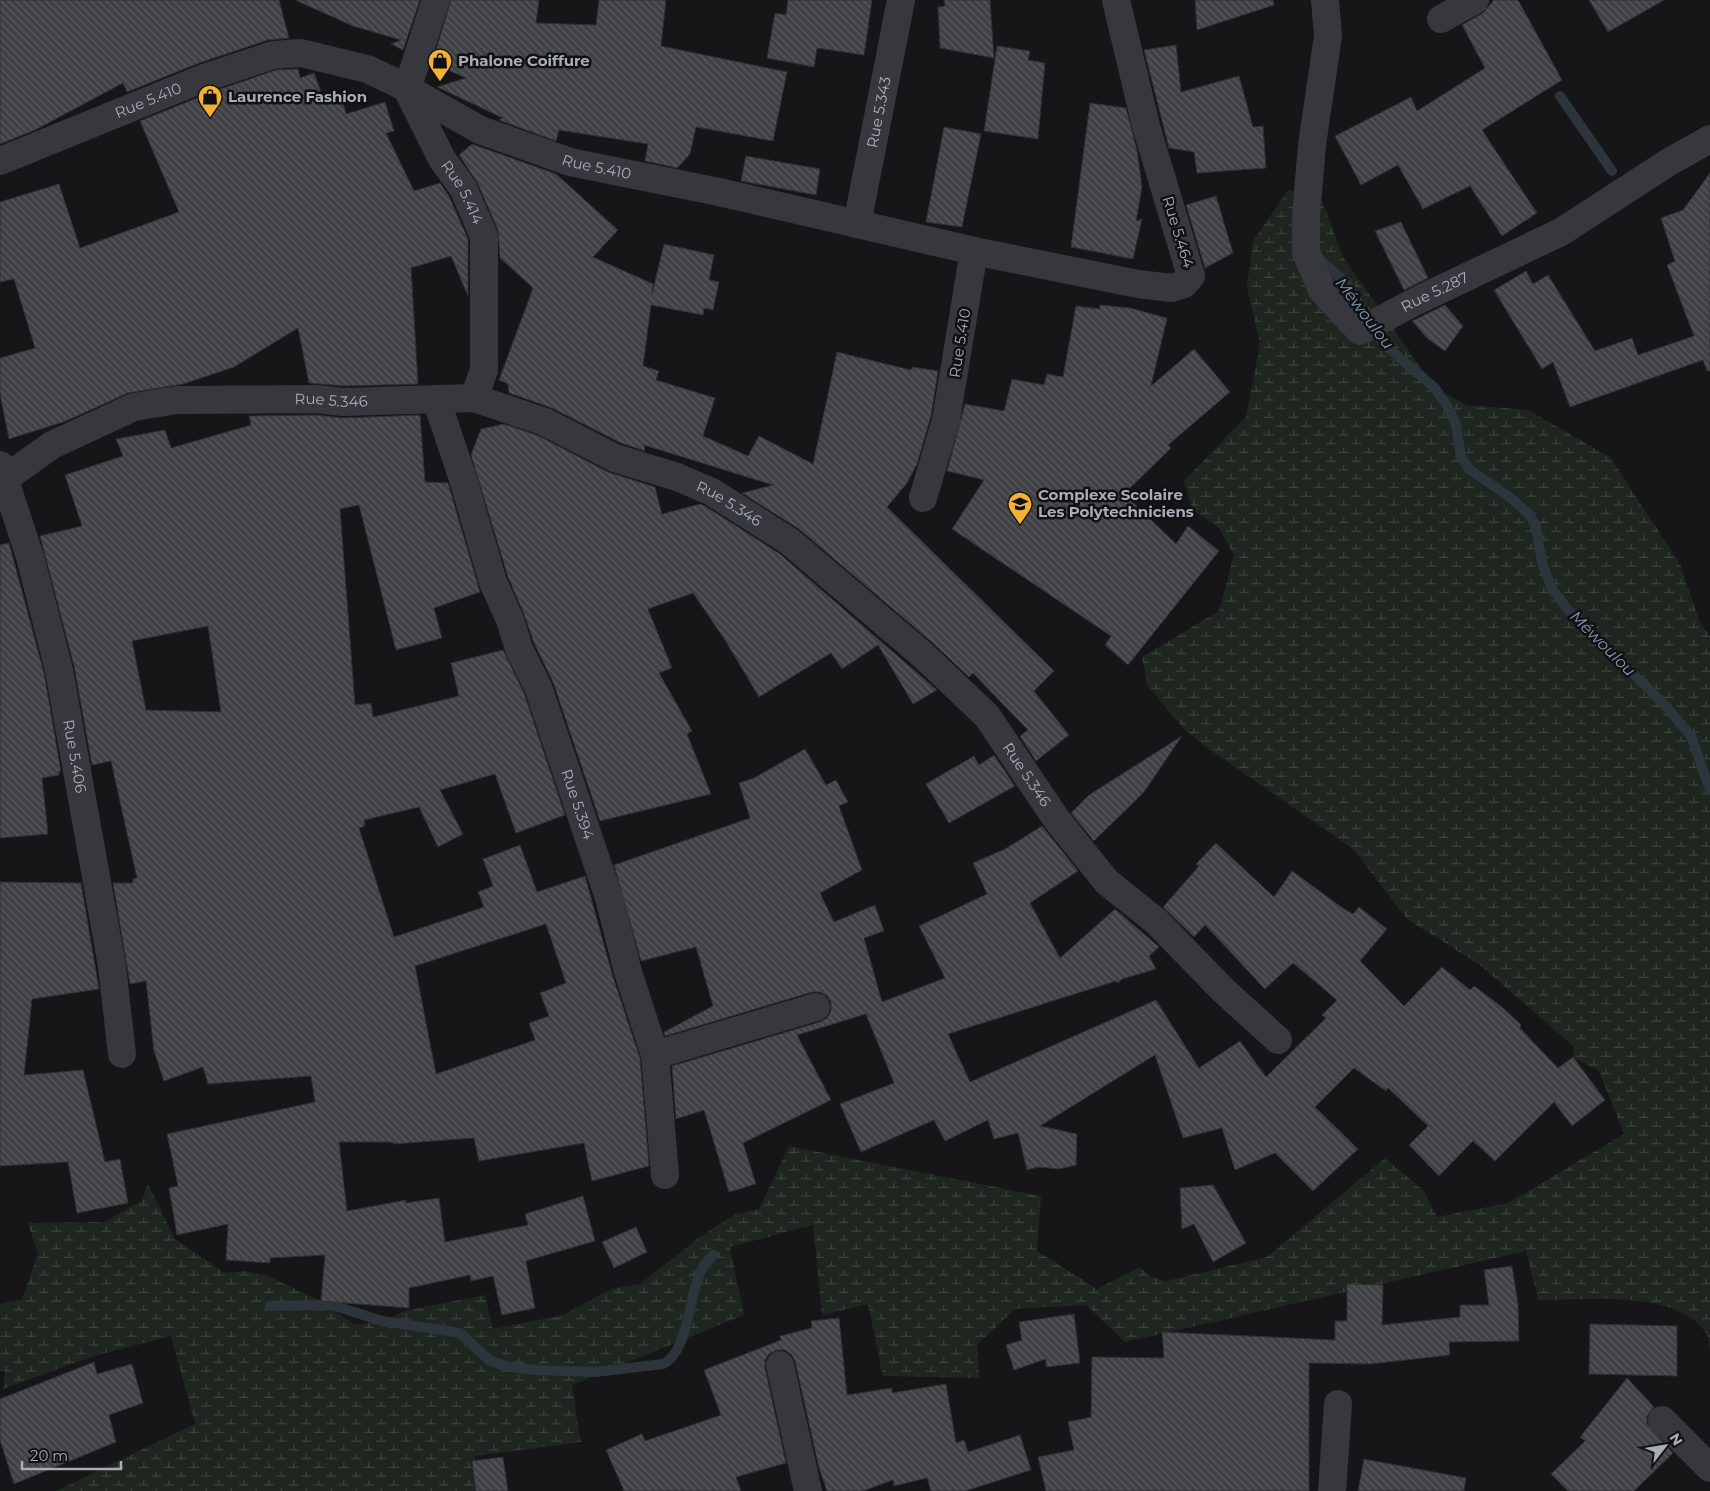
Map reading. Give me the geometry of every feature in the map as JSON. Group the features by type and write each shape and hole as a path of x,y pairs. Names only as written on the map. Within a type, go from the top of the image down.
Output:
{"street":[{"path":"406,89 436,0"},
{"name":"Rue 5.343","path":"857,224 901,0"},
{"name":"Rue 5.464","path":"974,251 1138,284 1172,288 1184,284 1191,276 1146,126 1116,0"},
{"name":"Rue 5.287","path":"1325,0 1328,36 1312,145 1306,216 1306,252 1322,290 1360,331 1416,301 1561,232 1669,162 1710,139"},
{"path":"1441,19 1474,0"},
{"name":"Rue 5.410","path":"0,161 204,78 273,55 301,53 368,69 480,130 570,162 974,251 946,420 923,498"},
{"name":"Rue 5.414","path":"406,89 442,159 463,188 484,236 484,370 474,398"},
{"name":"Rue 5.346","path":"2,476 52,446 134,407 177,400 214,399 342,402 474,398 545,422 615,458 677,477 712,492 789,541 924,656 987,716 1057,820 1107,882 1157,922 1223,990 1278,1040"},
{"name":"Rue 5.394","path":"436,399 463,478 493,582 510,620 519,649 538,688 609,898 628,972 655,1055 665,1174"},
{"name":"Rue 5.406","path":"2,476 30,557 59,670 112,966 122,1054"},
{"path":"655,1055 816,1007"},
{"path":"780,1365 808,1491"},
{"path":"1332,1491 1338,1404"},
{"path":"1662,1420 1710,1468"}],"green space":[{"path":"1288,190 1322,200 1343,257 1435,388 1467,405 1528,410 1610,457 1680,564 1700,623 1710,636 1710,1351 1708,1336 1695,1321 1677,1310 1630,1300 1538,1300 1526,1251 1125,1342 1086,1305 1015,1309 977,1345 979,1378 883,1376 868,1304 822,1315 813,1225 730,1247 744,1315 572,1385 581,1442 475,1456 475,1491 56,1491 195,1424 171,1336 94,1356 3,1389 5,1371 0,1371 0,1304 22,1299 38,1254 28,1223 104,1222 141,1201 148,1184 175,1239 225,1273 246,1271 268,1276 321,1301 355,1325 383,1320 408,1310 485,1295 493,1329 563,1315 611,1289 640,1284 700,1237 735,1214 759,1209 789,1146 1041,1196 1037,1251 1097,1289 1140,1267 1151,1277 1166,1281 1267,1257 1385,1158 1424,1191 1437,1217 1508,1203 1624,1134 1599,1071 1573,1057 1574,1047 1480,965 1407,919 1353,849 1207,748 1184,729 1148,686 1142,657 1219,611 1234,555 1219,528 1193,510 1184,481 1246,417 1260,344 1247,287 1253,241"}],"building":[{"path":"0,0 279,0 289,38 268,40 199,63 127,92 123,83 35,130 0,144"},
{"path":"295,0 420,0 403,50 391,44 401,40 353,26"},
{"path":"451,0 539,0 536,23 596,25 599,0 666,0 661,46 787,72 773,141 696,127 690,154 677,168 645,161 648,144 559,130 556,141 499,120 503,118 437,87 466,78 432,63"},
{"path":"788,0 872,0 864,55 817,48 814,67 767,58 775,13 786,15"},
{"path":"944,0 990,0 994,58 940,48 938,7 945,6"},
{"path":"1195,0 1273,0 1274,5 1197,30"},
{"path":"1494,0 1518,0 1562,80 1482,130 1537,213 1502,236 1470,186 1423,209 1398,165 1361,185 1335,136 1411,97 1417,111 1485,68 1462,25 1483,13"},
{"path":"1589,0 1664,0 1608,32"},
{"path":"1176,45 1181,92 1239,76 1253,127 1263,126 1266,168 1197,173 1194,152 1169,148 1144,50"},
{"path":"997,46 1030,51 1028,60 1045,63 1038,139 984,131"},
{"path":"298,69 300,78 314,73 326,105 342,99 346,114 385,102 394,131 386,133 414,191 440,183 449,196 468,239 468,296 451,256 411,268 418,384 344,386 309,383 298,328 234,367 183,384 128,393 66,421 9,439 0,394 0,358 35,348 14,279 0,282 0,202 59,184 80,248 179,212 140,121 209,93 276,70"},
{"path":"1090,103 1126,108 1137,150 1142,187 1136,221 1142,219 1133,259 1071,247"},
{"path":"944,127 981,134 962,227 926,222"},
{"path":"472,144 556,174 618,230 593,257 653,284 652,294 664,244 714,255 709,280 719,282 713,310 704,308 703,315 651,305 643,366 659,371 656,380 715,398 703,436 748,456 759,436 813,464 837,352 911,370 912,367 938,371 931,416 917,464 907,483 887,507 1054,671 1034,691 1069,735 1036,761 1020,736 1028,730 973,673 969,677 934,644 799,529 742,493 773,485 644,445 645,451 621,443 552,408 509,393 508,384 499,380 533,288 500,258 498,230 477,182 459,155"},
{"path":"746,156 820,169 816,195 741,181"},
{"path":"1710,173 1710,371 1707,371 1703,360 1570,407 1553,362 1542,369 1494,290 1526,271 1533,284 1548,275 1595,351 1632,338 1638,355 1694,336 1667,265 1675,261 1661,218 1683,210"},
{"path":"1216,196 1233,253 1205,268 1186,205"},
{"path":"1401,222 1428,278 1404,290 1375,231"},
{"path":"1100,305 1130,308 1167,318 1151,386 1194,349 1230,392 1168,445 1171,448 1124,494 1176,544 1188,526 1219,551 1128,665 1105,645 1111,636 952,529 984,480 947,471 965,404 1004,411 1012,379 1044,385 1047,374 1063,377 1076,306 1100,309"},
{"path":"1445,305 1463,326 1445,351 1428,339 1412,321"},
{"path":"315,415 343,418 420,415 425,482 448,483 480,592 434,608 442,638 396,650 359,505 340,509 355,705 371,703 373,717 459,696 451,663 503,650 524,693 565,815 516,833 495,774 440,790 463,834 438,847 419,807 364,820 365,826 359,828 394,937 484,907 478,892 493,886 483,859 520,845 537,892 585,876 613,977 640,1058 649,1166 592,1181 584,1143 479,1161 474,1138 393,1144 393,1142 339,1142 347,1211 406,1200 406,1203 439,1198 445,1242 528,1225 525,1214 583,1196 595,1241 526,1261 535,1308 502,1315 493,1276 471,1281 470,1275 409,1288 409,1308 321,1301 325,1255 270,1258 270,1263 226,1260 228,1224 177,1235 169,1188 178,1186 167,1134 315,1102 311,1076 208,1084 203,1067 164,1081 154,1051 146,981 130,984 113,883 133,883 133,879 137,878 111,761 92,765 74,666 40,536 82,526 65,475 123,456 116,439 165,430 171,448 251,425 249,416","holes":["208,626 221,712 146,710 132,641","546,924 566,983 540,993 549,1016 529,1023 535,1040 436,1074 415,966"]},
{"path":"504,424 539,436 608,472 655,487 662,514 700,504 705,506 780,554 937,690 913,704 878,645 842,669 831,653 759,697 725,640 693,593 648,609 672,668 659,673 692,731 687,734 711,794 600,821 553,682 534,643 508,577 471,455 481,429"},
{"path":"9,543 44,673 61,771 59,771 59,775 42,778 48,834 0,838 0,545"},
{"path":"1182,736 1144,792 1094,841 1071,813 1089,795"},
{"path":"805,749 826,785 836,780 848,802 839,806 862,870 820,893 834,922 875,905 884,931 864,938 882,1002 945,978 919,926 987,894 973,863 1005,849 1042,826 1078,871 1030,903 1060,958 1115,909 1159,947 1149,956 1156,969 1122,979 1118,983 1116,981 948,1034 970,1082 1156,1000 1199,1068 1240,1041 1266,1077 1326,1018 1322,1015 1337,1000 1293,963 1265,989 1205,925 1194,937 1163,907 1199,866 1196,864 1216,843 1274,897 1292,871 1344,909 1353,914 1359,907 1387,929 1360,961 1404,1006 1442,967 1470,990 1474,986 1502,1007 1521,1025 1520,1028 1558,1068 1573,1057 1605,1100 1572,1126 1554,1102 1495,1161 1473,1141 1439,1176 1409,1145 1428,1126 1388,1088 1386,1091 1354,1068 1315,1107 1358,1149 1313,1191 1275,1153 1235,1170 1222,1128 1183,1138 1155,1055 1040,1126 1077,1134 1076,1165 1059,1169 1038,1167 1027,1170 1018,1133 994,1139 988,1120 945,1141 934,1120 861,1152 840,1104 894,1083 866,1014 797,1035 831,1100 743,1143 756,1184 729,1192 704,1110 676,1119 672,1066 820,1022 827,1018 831,1011 831,1002 827,996 820,992 812,992 665,1036 664,1032 713,1006 696,947 641,961 614,865 750,818 739,783 754,778"},
{"path":"994,755 1015,786 949,823 926,784 974,756 979,765"},
{"path":"0,882 81,883 99,989 32,999 24,1075 83,1070 105,1162 120,1159 128,1203 77,1213 68,1162 0,1166"},
{"path":"1213,1185 1246,1243 1213,1262 1194,1224 1182,1229 1180,1188"},
{"path":"636,1227 647,1252 614,1268 602,1242"},
{"path":"1512,1266 1518,1304 1519,1341 1449,1342 1450,1355 1370,1364 1309,1363 1309,1491 1046,1491 1038,1457 1074,1450 1068,1422 1091,1417 1092,1357 1164,1358 1162,1332 1335,1340 1335,1321 1347,1321 1347,1284 1383,1285 1382,1325 1460,1317 1460,1305 1489,1305 1484,1270"},
{"path":"1074,1314 1080,1363 1046,1367 1046,1359 1014,1370 1006,1345 1022,1340 1019,1322"},
{"path":"839,1318 847,1395 892,1388 892,1393 946,1384 956,1443 964,1440 968,1452 1020,1435 1031,1470 965,1491 931,1491 927,1478 894,1486 893,1480 863,1491 827,1491 819,1468 795,1361 792,1355 785,1350 777,1350 769,1354 765,1360 765,1368 786,1463 736,1477 741,1491 624,1491 606,1450 642,1434 645,1441 721,1415 704,1370 781,1340 780,1336 812,1328 811,1321"},
{"path":"1590,1324 1677,1326 1677,1376 1589,1374"},
{"path":"94,1362 97,1374 132,1364 143,1403 109,1415 116,1442 14,1484 0,1440 0,1399"},
{"path":"1627,1378 1654,1407 1647,1416 1647,1424 1673,1453 1634,1491 1568,1491 1551,1474 1585,1441 1580,1437"},
{"path":"503,1457 508,1491 476,1491 472,1461"},
{"path":"1364,1459 1466,1478 1464,1491 1358,1491"}],"waterway":[{"path":"1560,96 1612,171"},
{"name":"Méwoulou","path":"1317,257 1347,284 1377,335 1387,347 1435,388 1456,424 1461,457 1469,469 1512,499 1529,514 1536,527 1542,563 1552,589 1569,611 1663,703 1691,736 1710,790"},
{"path":"383,1321 460,1333 489,1360 505,1366 535,1370 595,1372 663,1364 672,1357 679,1347 688,1320 698,1278 704,1266 713,1255"},
{"path":"270,1306 332,1305 379,1320"}],"place":[{"name":"Phalone Coiffure","path":"440,82"},
{"name":"Laurence Fashion","path":"210,118"},
{"name":"Complexe Scolaire Les Polytechniciens","path":"1020,525"}]}
